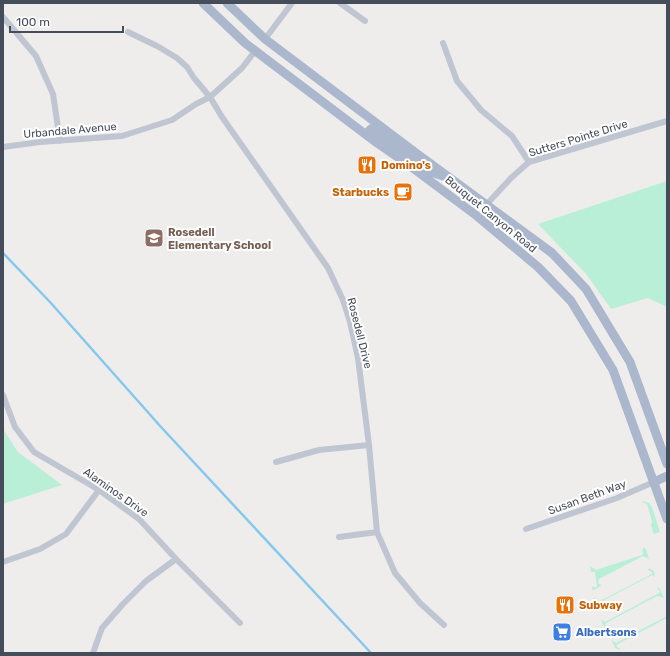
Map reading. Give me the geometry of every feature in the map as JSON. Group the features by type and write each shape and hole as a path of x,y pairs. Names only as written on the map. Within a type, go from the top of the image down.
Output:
{"main road":[{"name":"Bouquet Canyon Road","path":"203,3 255,51 477,216 538,267 571,301 613,370 667,519"},
{"name":"Bouquet Canyon Road","path":"227,3 265,39 552,254 586,289 630,362 667,464"},
{"path":"255,51 265,39"},
{"path":"373,140 369,132 371,128 431,172 450,178"},
{"path":"477,216 486,205"},
{"path":"654,482 667,476"}],"street":[{"path":"265,39 292,3"},
{"path":"340,3 365,20"},
{"path":"3,16 36,56 53,94 60,141"},
{"name":"Rosedell Drive","path":"128,32 157,46 177,58 186,67 210,96 222,117 328,268 343,300 350,322 358,358 369,445 376,532 395,573 420,603 444,625"},
{"path":"443,43 457,81 481,110 512,136 529,162"},
{"name":"Urbandale Avenue","path":"3,147 40,142 122,136 172,120 210,96 242,68 255,51"},
{"name":"Sutters Pointe Drive","path":"486,205 511,178 529,162 667,121"},
{"name":"Alaminos Drive","path":"3,395 15,427 34,452 99,490 139,519 240,623"},
{"path":"276,462 319,450 369,445"},
{"name":"Susan Beth Way","path":"526,529 617,498 654,482"},
{"path":"3,562 40,549 66,534 99,490"},
{"path":"339,537 376,532"},
{"path":"93,653 102,628 146,581 176,558"}],"green space":[{"path":"667,181 667,307 648,298 611,309 586,274 538,224"},
{"path":"3,429 18,452 62,485 3,504"},
{"path":"642,501 649,503 652,507 660,532 653,533 651,524 652,521 647,504 643,503"},
{"path":"643,547 646,549 649,559 643,556 599,579 598,583 601,586 594,590 592,589 592,587 597,587 595,572 591,572 590,566 596,570 642,555"},
{"path":"649,568 654,571 655,577 652,575 597,604 596,606 600,610 593,606 593,598 600,601 652,574 652,572 648,570"},
{"path":"658,587 664,598 657,596 606,623 605,625 609,627 608,629 603,625 601,619 605,622 659,593 660,591 657,588"},
{"path":"667,616 667,618 618,644 616,646 620,650 615,648 612,640 616,643"}],"waterway":[{"path":"3,253 50,302 161,427 371,653"}],"place":[{"name":"Domino's","path":"367,165"},
{"name":"Starbucks","path":"403,192"},
{"name":"Rosedell Elementary School","path":"154,238"},
{"name":"Subway","path":"565,605"},
{"name":"Albertsons","path":"562,632"}]}
